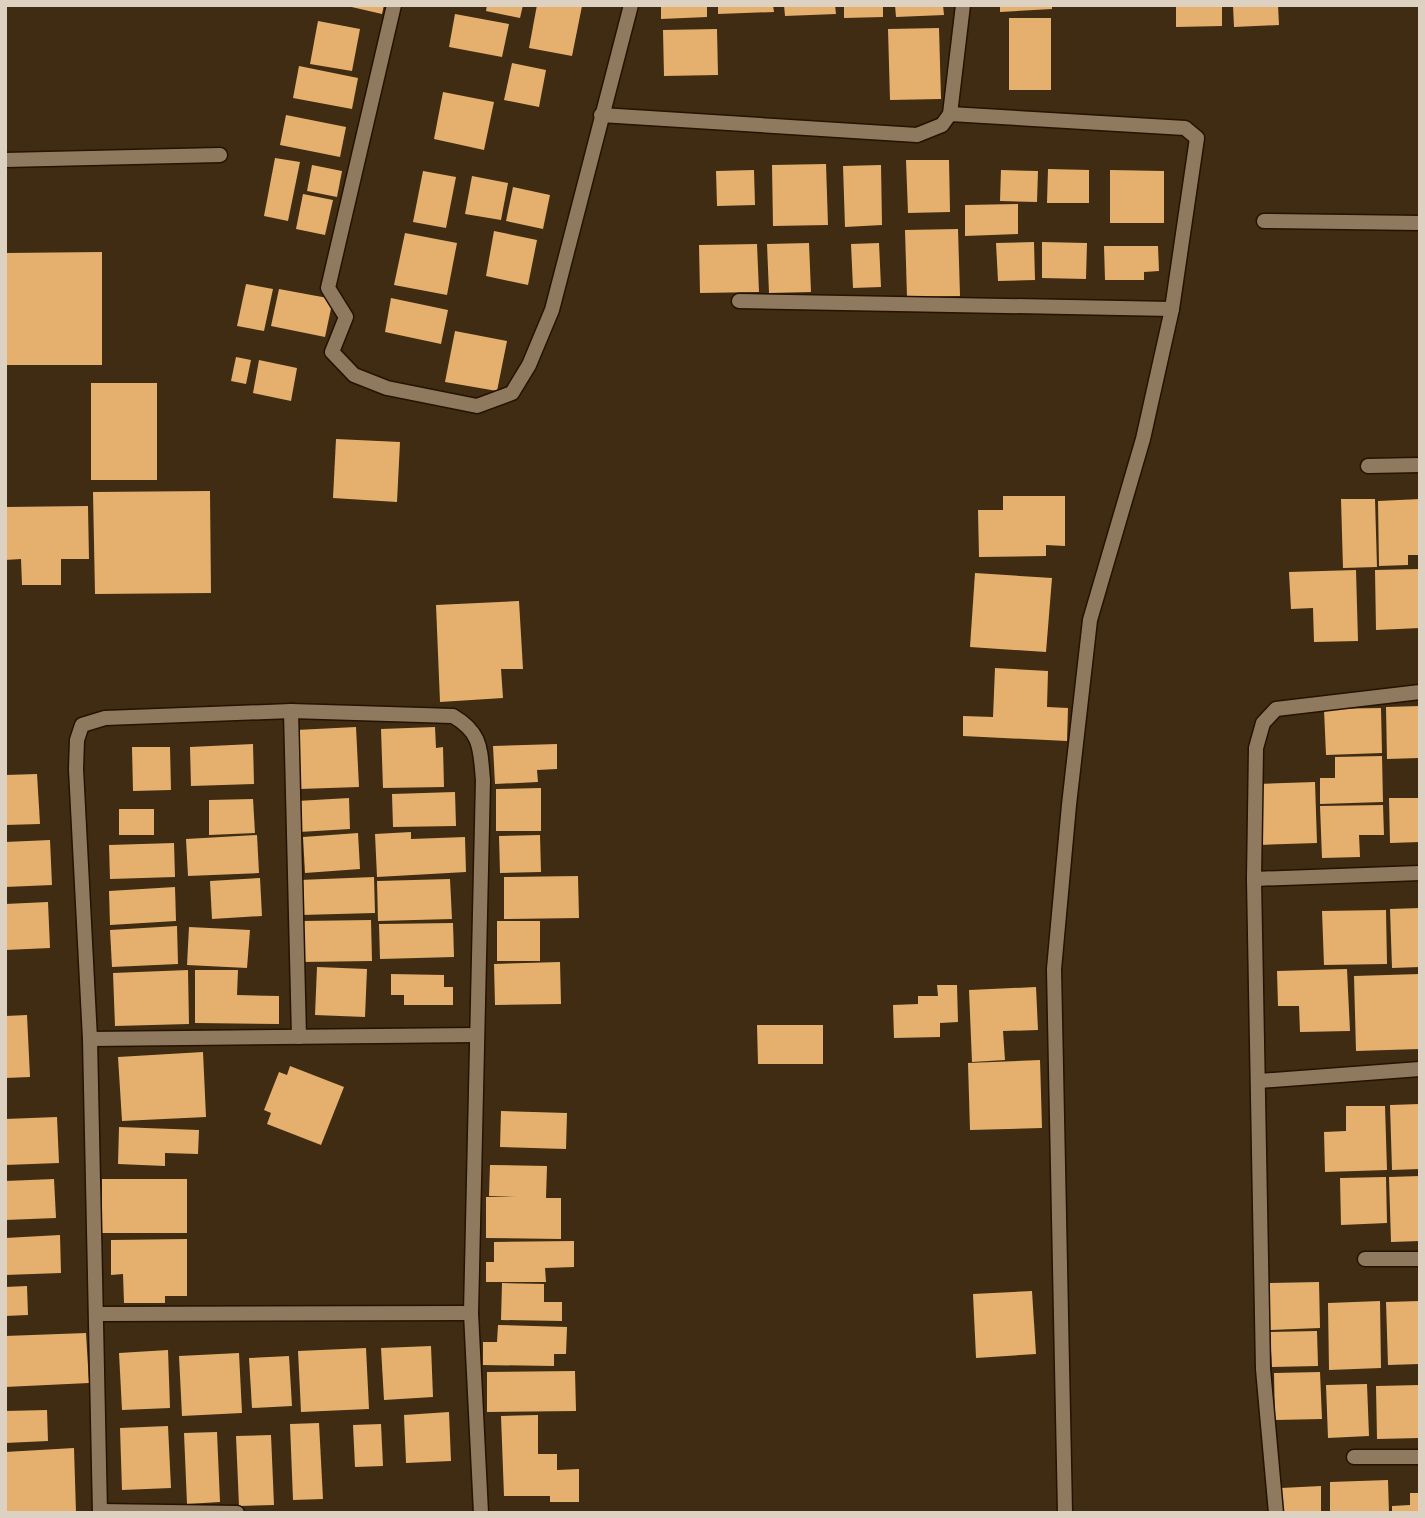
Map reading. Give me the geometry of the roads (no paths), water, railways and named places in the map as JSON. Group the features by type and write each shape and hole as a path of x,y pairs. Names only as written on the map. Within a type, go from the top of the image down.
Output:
{"street":[{"path":"394,5 328,288 346,317 332,352 354,375 387,388 477,406 512,393 529,365 552,310 631,5"},
{"path":"601,115 917,135 942,125 950,114 963,5"},
{"path":"950,114 1185,128 1197,138 1172,309 1143,439 1090,621 1054,969 1065,1513"},
{"path":"5,160 220,155"},
{"path":"1264,221 1420,223"},
{"path":"739,301 1172,309"},
{"path":"1368,466 1420,465"},
{"path":"1276,1513 1263,1369 1254,879 1258,732 1276,709 1420,692"},
{"path":"291,711 299,1037"},
{"path":"237,1513 100,1512 90,1039 76,769 77,740 82,725 105,718 291,711 453,716 471,727 479,744 483,780 471,1313 481,1513"},
{"path":"1254,879 1420,873"},
{"path":"90,1039 477,1035"},
{"path":"1259,1080 1420,1069"},
{"path":"1365,1259 1420,1259"},
{"path":"96,1314 471,1313"},
{"path":"1353,1457 1420,1457"}]}
